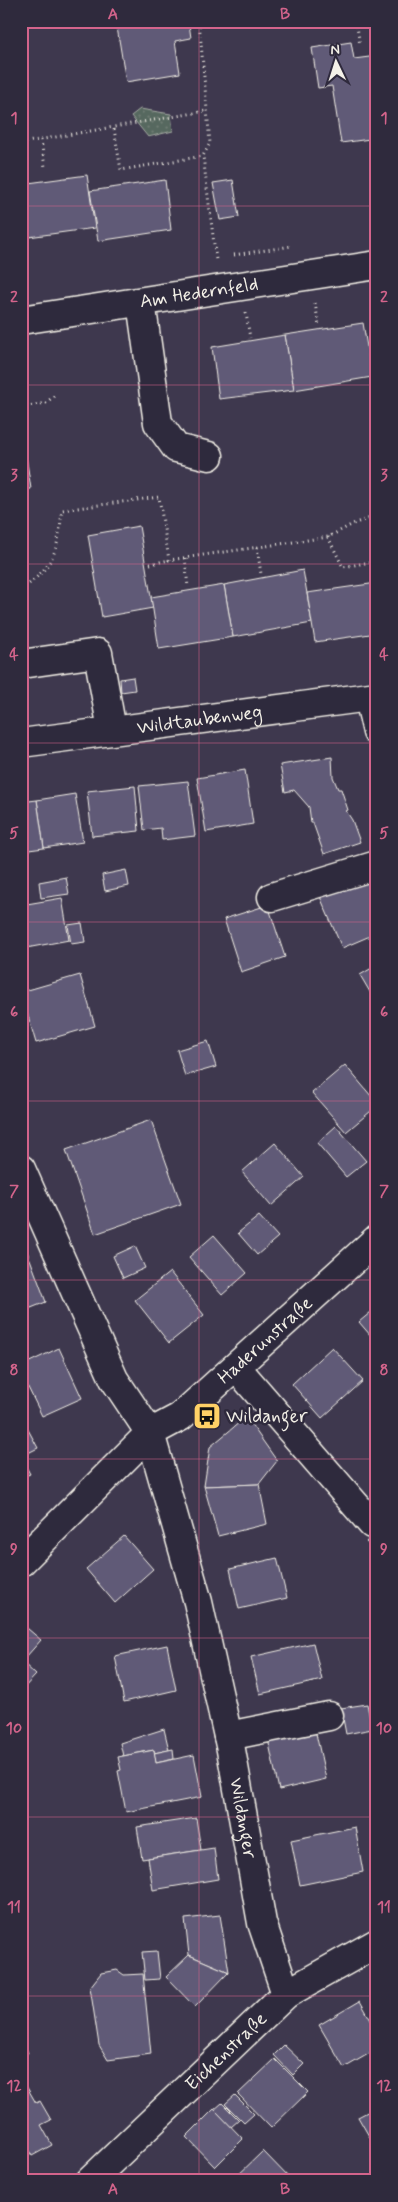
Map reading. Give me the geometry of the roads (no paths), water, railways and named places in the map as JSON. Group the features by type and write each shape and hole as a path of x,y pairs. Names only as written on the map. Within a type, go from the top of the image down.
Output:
{"street":[{"name":"Am Hedernfeld","path":"21,320 377,265"},
{"path":"140,302 158,423 176,448 209,456"},
{"path":"21,664 98,654 112,730"},
{"path":"373,697 377,732"},
{"name":"Wildtaubenweg","path":"21,743 373,697"},
{"path":"272,897 377,865"},
{"name":"Wildanger","path":"21,1169 114,1379 150,1433 198,1602 228,1736 262,1923 286,1994"},
{"name":"Haderunstraße","path":"21,1562 150,1433 180,1417 377,1239"},
{"path":"236,1367 372,1524"},
{"path":"228,1736 329,1716"},
{"name":"Eichenstraße","path":"90,2181 286,1994 376,1945"}],"place":[{"name":"Wildanger","path":"207,1416"}]}
